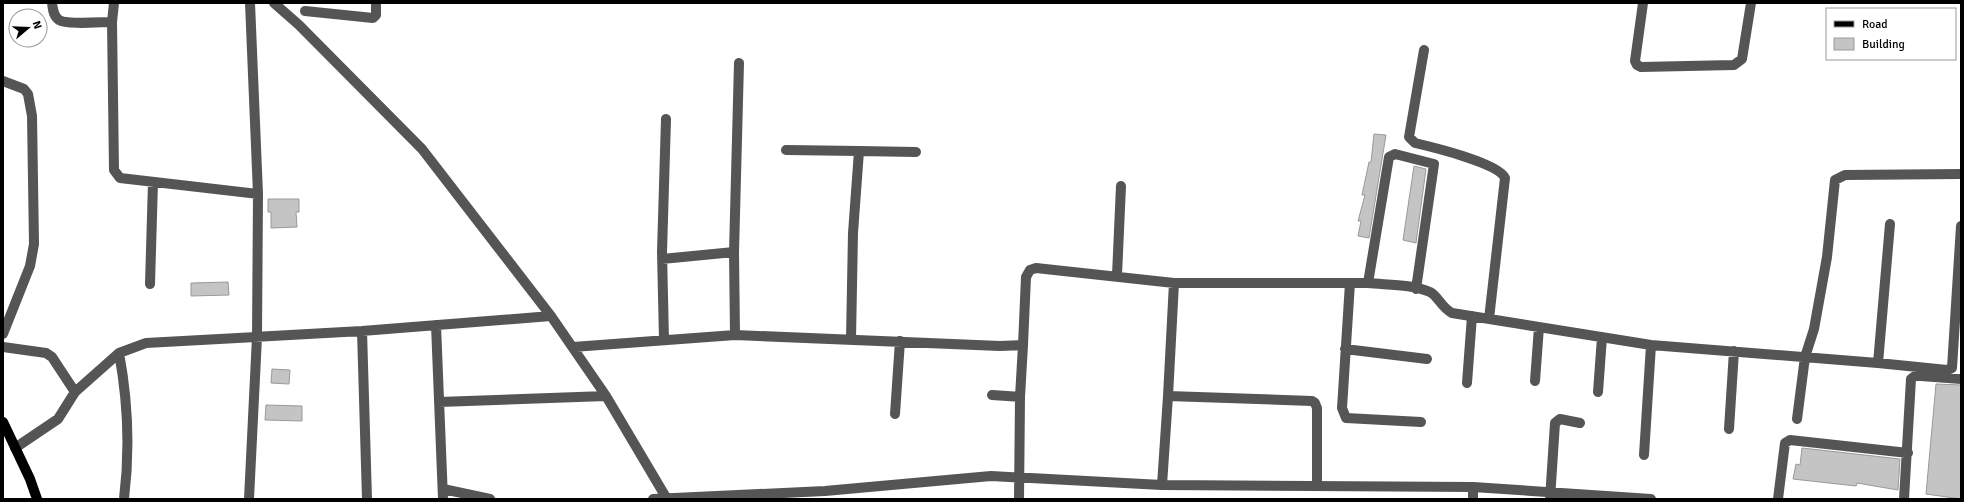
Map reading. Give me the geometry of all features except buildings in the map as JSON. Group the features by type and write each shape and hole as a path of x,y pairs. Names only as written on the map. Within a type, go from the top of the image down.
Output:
{"main road":[{"path":"3,422 30,479 37,499"}],"street":[{"path":"52,3 53,12 58,20 66,22 112,22"},
{"path":"114,3 112,22 114,170 120,178 258,194"},
{"path":"249,499 257,337 258,194 250,3"},
{"path":"274,3 299,25 422,149 551,316 573,347 606,396 666,498"},
{"path":"299,25 304,7 373,18 376,15 376,3"},
{"path":"1643,3 1635,61 1641,67 1734,65 1739,63 1742,59 1751,3"},
{"path":"1424,50 1409,137 1415,143 1469,158 1501,172 1505,178 1489,319"},
{"path":"734,335 734,252 739,63"},
{"path":"3,81 24,89 28,94 32,116 33,255 3,334"},
{"path":"664,340 662,194 666,119"},
{"path":"786,150 916,152"},
{"path":"851,339 853,233 859,151"},
{"path":"1368,283 1389,157 1395,154 1434,164 1416,288"},
{"path":"1797,420 1805,357 1814,329 1824,271 1835,180 1845,175 1961,174"},
{"path":"150,284 153,182"},
{"path":"1117,275 1121,186"},
{"path":"1878,362 1890,224"},
{"path":"1019,499 1020,397 1026,277 1030,270 1036,268 1117,275 1174,283 1368,283 1416,288 1431,292 1441,306 1452,313 1651,345 1878,362 1947,370 1952,368 1961,226"},
{"path":"662,259 734,252"},
{"path":"1162,485 1174,283"},
{"path":"1350,283 1342,408 1346,418 1421,422"},
{"path":"15,448 58,419 75,392 119,353 146,342 362,331 551,316"},
{"path":"1467,383 1472,316"},
{"path":"436,325 443,494 490,499"},
{"path":"1535,381 1539,327"},
{"path":"362,331 366,499"},
{"path":"573,347 734,335 1000,346 1023,345"},
{"path":"1598,392 1602,337"},
{"path":"895,414 900,341"},
{"path":"1644,455 1651,345"},
{"path":"3,347 46,353 52,357 75,392"},
{"path":"1345,349 1427,359"},
{"path":"1729,429 1734,351"},
{"path":"119,353 125,385 128,455 124,499"},
{"path":"1904,499 1913,377 1921,376 1961,379"},
{"path":"992,395 1020,397"},
{"path":"438,402 606,396"},
{"path":"1168,396 1312,401 1315,403 1317,408 1317,486"},
{"path":"1550,495 1555,423 1560,419 1580,423"},
{"path":"1778,499 1785,443 1790,440 1908,453"},
{"path":"653,499 825,491 986,476 1162,485 1473,487 1550,495 1651,499"},
{"path":"1473,487 1473,499"}]}
